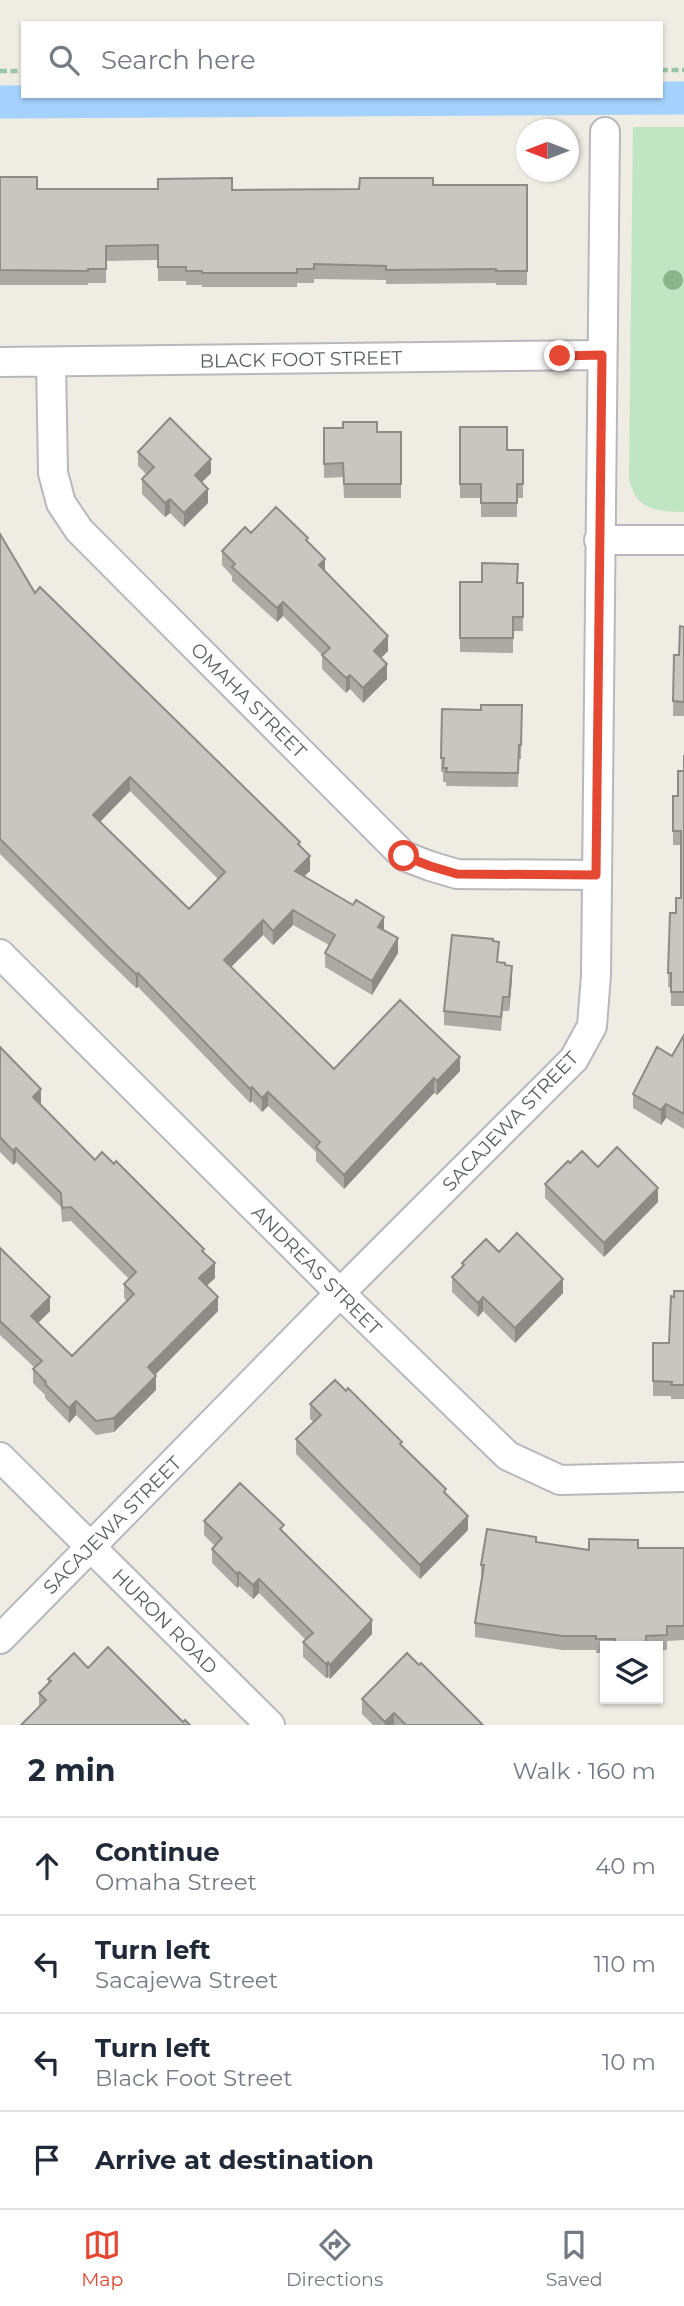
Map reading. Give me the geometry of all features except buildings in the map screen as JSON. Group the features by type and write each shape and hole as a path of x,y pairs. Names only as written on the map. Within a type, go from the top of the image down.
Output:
{"street":[{"name":"SACAJEWA STREET","path":"0,1639 574,1059 592,1026 596,975 605,132"},
{"name":"BLACK FOOT STREET","path":"0,362 602,355"},
{"name":"OMAHA STREET","path":"51,362 53,472 61,503 79,530 404,856 457,874 596,875"},
{"path":"600,540 684,540"},
{"name":"ANDREAS STREET","path":"0,954 340,1293 508,1456 560,1480 684,1477"},
{"name":"HURON ROAD","path":"0,1457 270,1725"}],"path":[{"path":"663,70 684,70"},
{"path":"0,71 21,71"}],"green space":[{"path":"633,127 684,127 684,512 655,509 641,502 635,496 629,476"}],"waterway":[{"path":"0,102 684,98"}],"route":[{"path":"404,856 457,874 596,875 602,355 560,356"}]}
